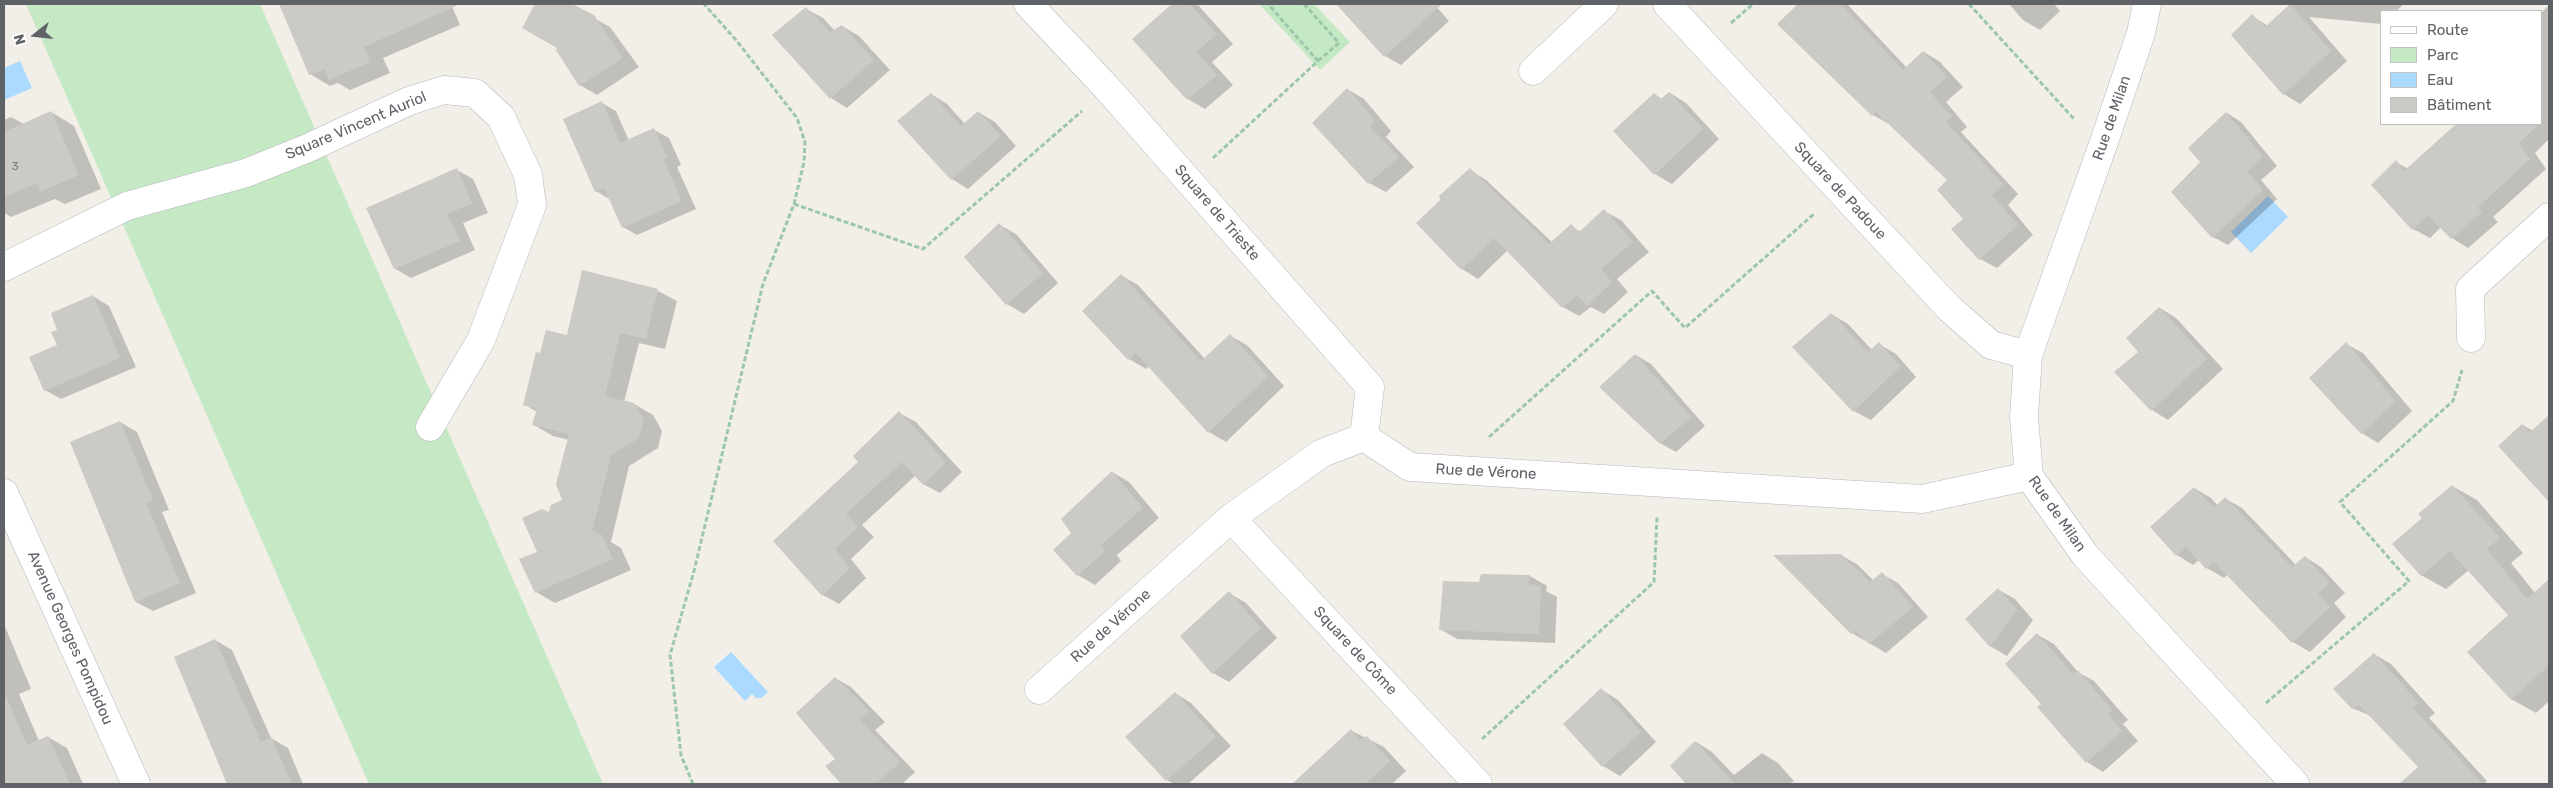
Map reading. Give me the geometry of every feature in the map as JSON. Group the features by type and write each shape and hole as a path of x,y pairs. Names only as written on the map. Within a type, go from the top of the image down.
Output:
{"street":[{"name":"Square de Trieste","path":"1028,4 1107,88 1370,387 1364,437"},
{"path":"1533,71 1604,4"},
{"name":"Square de Padoue","path":"1668,4 1949,308 1990,345 2028,354"},
{"name":"Rue de Milan","path":"2148,4 2141,33 2105,139 2028,354 2024,417 2029,476 2085,555 2295,784"},
{"name":"Rue de Milan","path":"2141,33 2163,4"},
{"name":"Square Vincent Auriol","path":"4,268 127,206 246,173 308,148 409,101 444,90 475,93 501,117 528,175 532,205 481,340 430,427"},
{"path":"2471,338 2470,289 2549,217"},
{"name":"Rue de Vérone","path":"1040,690 1231,518 1322,453 1364,437 1410,467 1922,499 2029,476"},
{"name":"Avenue Georges Pompidou","path":"4,492 136,784"},
{"name":"Square de Côme","path":"1231,518 1478,784"}],"path":[{"path":"693,784 681,755 670,655 694,571 763,284 794,204 804,152 804,142 797,118 736,40 704,4"},
{"path":"1268,4 1318,60"},
{"path":"1189,181 1318,60 1339,43 1304,4"},
{"path":"1968,4 2076,121 2105,139"},
{"path":"794,204 924,249 1107,88"},
{"path":"1473,471 1474,449 1652,291 1685,328 1839,191"},
{"path":"2241,725 2409,581 2340,502 2453,401 2471,338"},
{"path":"1458,762 1654,582 1657,483"}],"green space":[{"path":"26,4 260,4 603,784 369,784"},
{"path":"1259,4 1314,4 1350,42 1320,70"}],"water":[{"path":"20,61 32,88 4,100 4,68"},
{"path":"2268,196 2288,217 2251,253 2231,232"},
{"path":"731,652 768,692 761,698 756,698 752,694 745,701 714,667"}],"building":[{"path":"279,4 460,4 364,47 370,62 329,80 325,69 309,75"},
{"path":"535,4 572,4 594,15 623,58 579,86 556,50 557,48 522,28"},
{"path":"1172,4 1190,4 1217,34 1196,52 1217,75 1187,100 1132,39"},
{"path":"1336,4 1442,4 1384,57"},
{"path":"1798,4 1841,4 1903,70 1923,51 1947,77 1930,92 1952,117 1946,122 2003,184 1992,195 2018,225 1979,260 1951,229 1963,219 1937,190 1947,180 1876,112 1872,116 1777,24"},
{"path":"2290,4 2331,51 2283,95 2231,35 2252,14 2265,27"},
{"path":"806,7 830,32 842,25 874,60 830,99 772,35"},
{"path":"1347,88 1375,120 1370,127 1399,157 1368,184 1312,123"},
{"path":"1669,92 1703,129 1654,175 1613,131 1654,93 1661,99"},
{"path":"931,93 961,126 978,111 1001,136 951,180 897,121"},
{"path":"602,101 620,143 654,128 667,157 663,159 682,201 622,228 604,188 595,192 563,119"},
{"path":"51,111 79,175 40,192 37,183 4,197 4,132"},
{"path":"2226,112 2263,157 2247,171 2263,190 2212,238 2171,192 2200,162 2188,148"},
{"path":"2455,125 2538,125 2519,143 2530,159 2478,207 2482,212 2451,239 2428,215 2412,230 2371,185 2396,160 2404,171"},
{"path":"457,168 472,203 447,214 460,241 394,269 366,208"},
{"path":"1470,168 1549,244 1571,224 1579,232 1604,209 1633,242 1601,269 1612,282 1587,306 1577,295 1562,308 1494,238 1461,270 1416,223 1440,200 1439,196"},
{"path":"999,223 1043,273 1006,305 964,257"},
{"path":"582,270 658,289 646,339 620,333 605,396 634,403 644,419 639,438 611,455 592,531 602,535 613,559 535,593 519,559 537,552 522,518 542,509 549,512 551,505 562,500 556,484 569,434 532,425 537,409 523,405 536,352 540,353 546,330 567,335"},
{"path":"1121,274 1201,361 1230,334 1268,376 1208,433 1136,353 1128,360 1082,311"},
{"path":"93,295 120,358 44,391 29,357 57,345 51,332 57,330 51,313"},
{"path":"2159,307 2207,359 2151,411 2114,372 2138,352 2126,338"},
{"path":"1831,313 1868,352 1879,342 1900,367 1853,412 1792,347"},
{"path":"2346,342 2396,401 2361,434 2309,378"},
{"path":"1635,354 1691,417 1660,444 1599,387"},
{"path":"899,411 946,462 923,485 902,462 846,514 858,527 835,549 850,568 822,596 773,541 858,462 853,456"},
{"path":"2549,415 2549,502 2498,446 2522,424 2530,432"},
{"path":"120,421 153,500 146,503 180,583 135,602 70,442"},
{"path":"1112,471 1143,508 1101,545 1105,551 1077,576 1053,550 1071,533 1061,519"},
{"path":"2452,485 2500,538 2487,549 2527,599 2549,579 2549,665 2511,700 2467,652 2508,615 2450,551 2421,576 2392,544 2422,518 2418,514"},
{"path":"2194,487 2214,508 2225,497 2292,567 2305,556 2330,583 2318,593 2330,607 2292,643 2214,562 2206,569 2186,547 2176,556 2150,527"},
{"path":"1841,554 1870,582 1882,572 1913,607 1869,644 1855,631 1851,634 1773,555"},
{"path":"1481,574 1530,575 1528,584 1541,586 1539,634 1439,630 1443,581 1479,582"},
{"path":"1998,588 2017,610 1990,647 1965,619"},
{"path":"1229,591 1261,628 1212,674 1180,636"},
{"path":"2037,633 2073,674 2078,670 2112,710 2108,714 2122,731 2086,763 2037,707 2041,704 2005,664"},
{"path":"215,639 261,742 271,737 292,784 227,784 174,657"},
{"path":"2374,653 2419,703 2413,708 2483,784 2399,784 2418,767 2359,705 2352,709 2333,689"},
{"path":"835,677 870,712 860,720 900,762 876,784 841,784 825,766 835,759 796,713"},
{"path":"1601,688 1641,732 1602,767 1563,724"},
{"path":"4,692 27,745 48,736 70,784 4,784"},
{"path":"1175,692 1216,737 1166,781 1125,737"},
{"path":"1351,729 1360,740 1367,736 1390,761 1365,784 1292,784"},
{"path":"1695,741 1735,784 1686,784 1670,766"}]}
